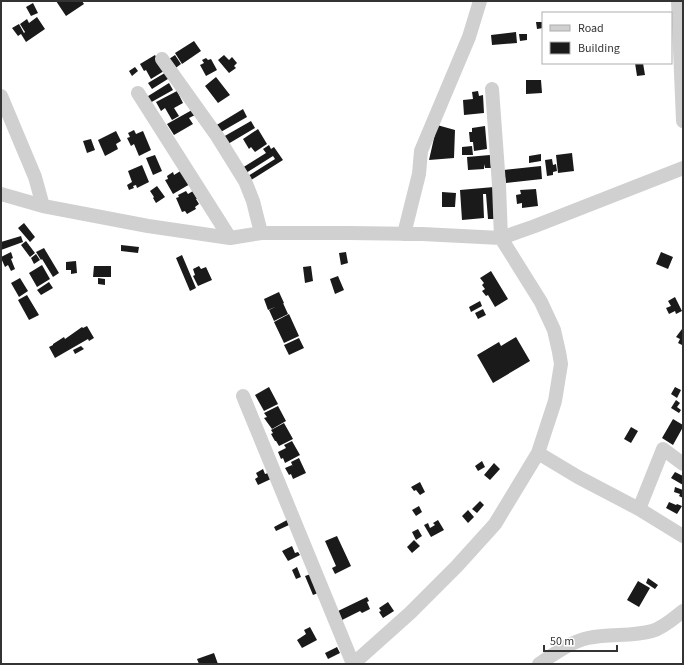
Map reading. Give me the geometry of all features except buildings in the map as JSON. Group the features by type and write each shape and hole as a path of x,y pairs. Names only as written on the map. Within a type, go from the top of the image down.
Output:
{"street":[{"path":"404,234 419,174 421,151 469,37 480,1"},
{"path":"678,1 683,121"},
{"path":"162,59 217,136 239,170 253,201 261,233"},
{"path":"244,396 353,664 410,613 457,566 495,524 538,453 555,401 561,364 560,352 554,330 541,302 501,238 492,89"},
{"path":"138,93 230,238"},
{"path":"1,96 35,177 43,206"},
{"path":"1,194 43,206 148,226 230,238 261,233 404,234 501,238 683,168"},
{"path":"639,509 663,449 683,464"},
{"path":"538,453 578,477 639,509 683,536"},
{"path":"539,664 572,643 588,638 638,634 653,631 673,620 683,611"}]}
